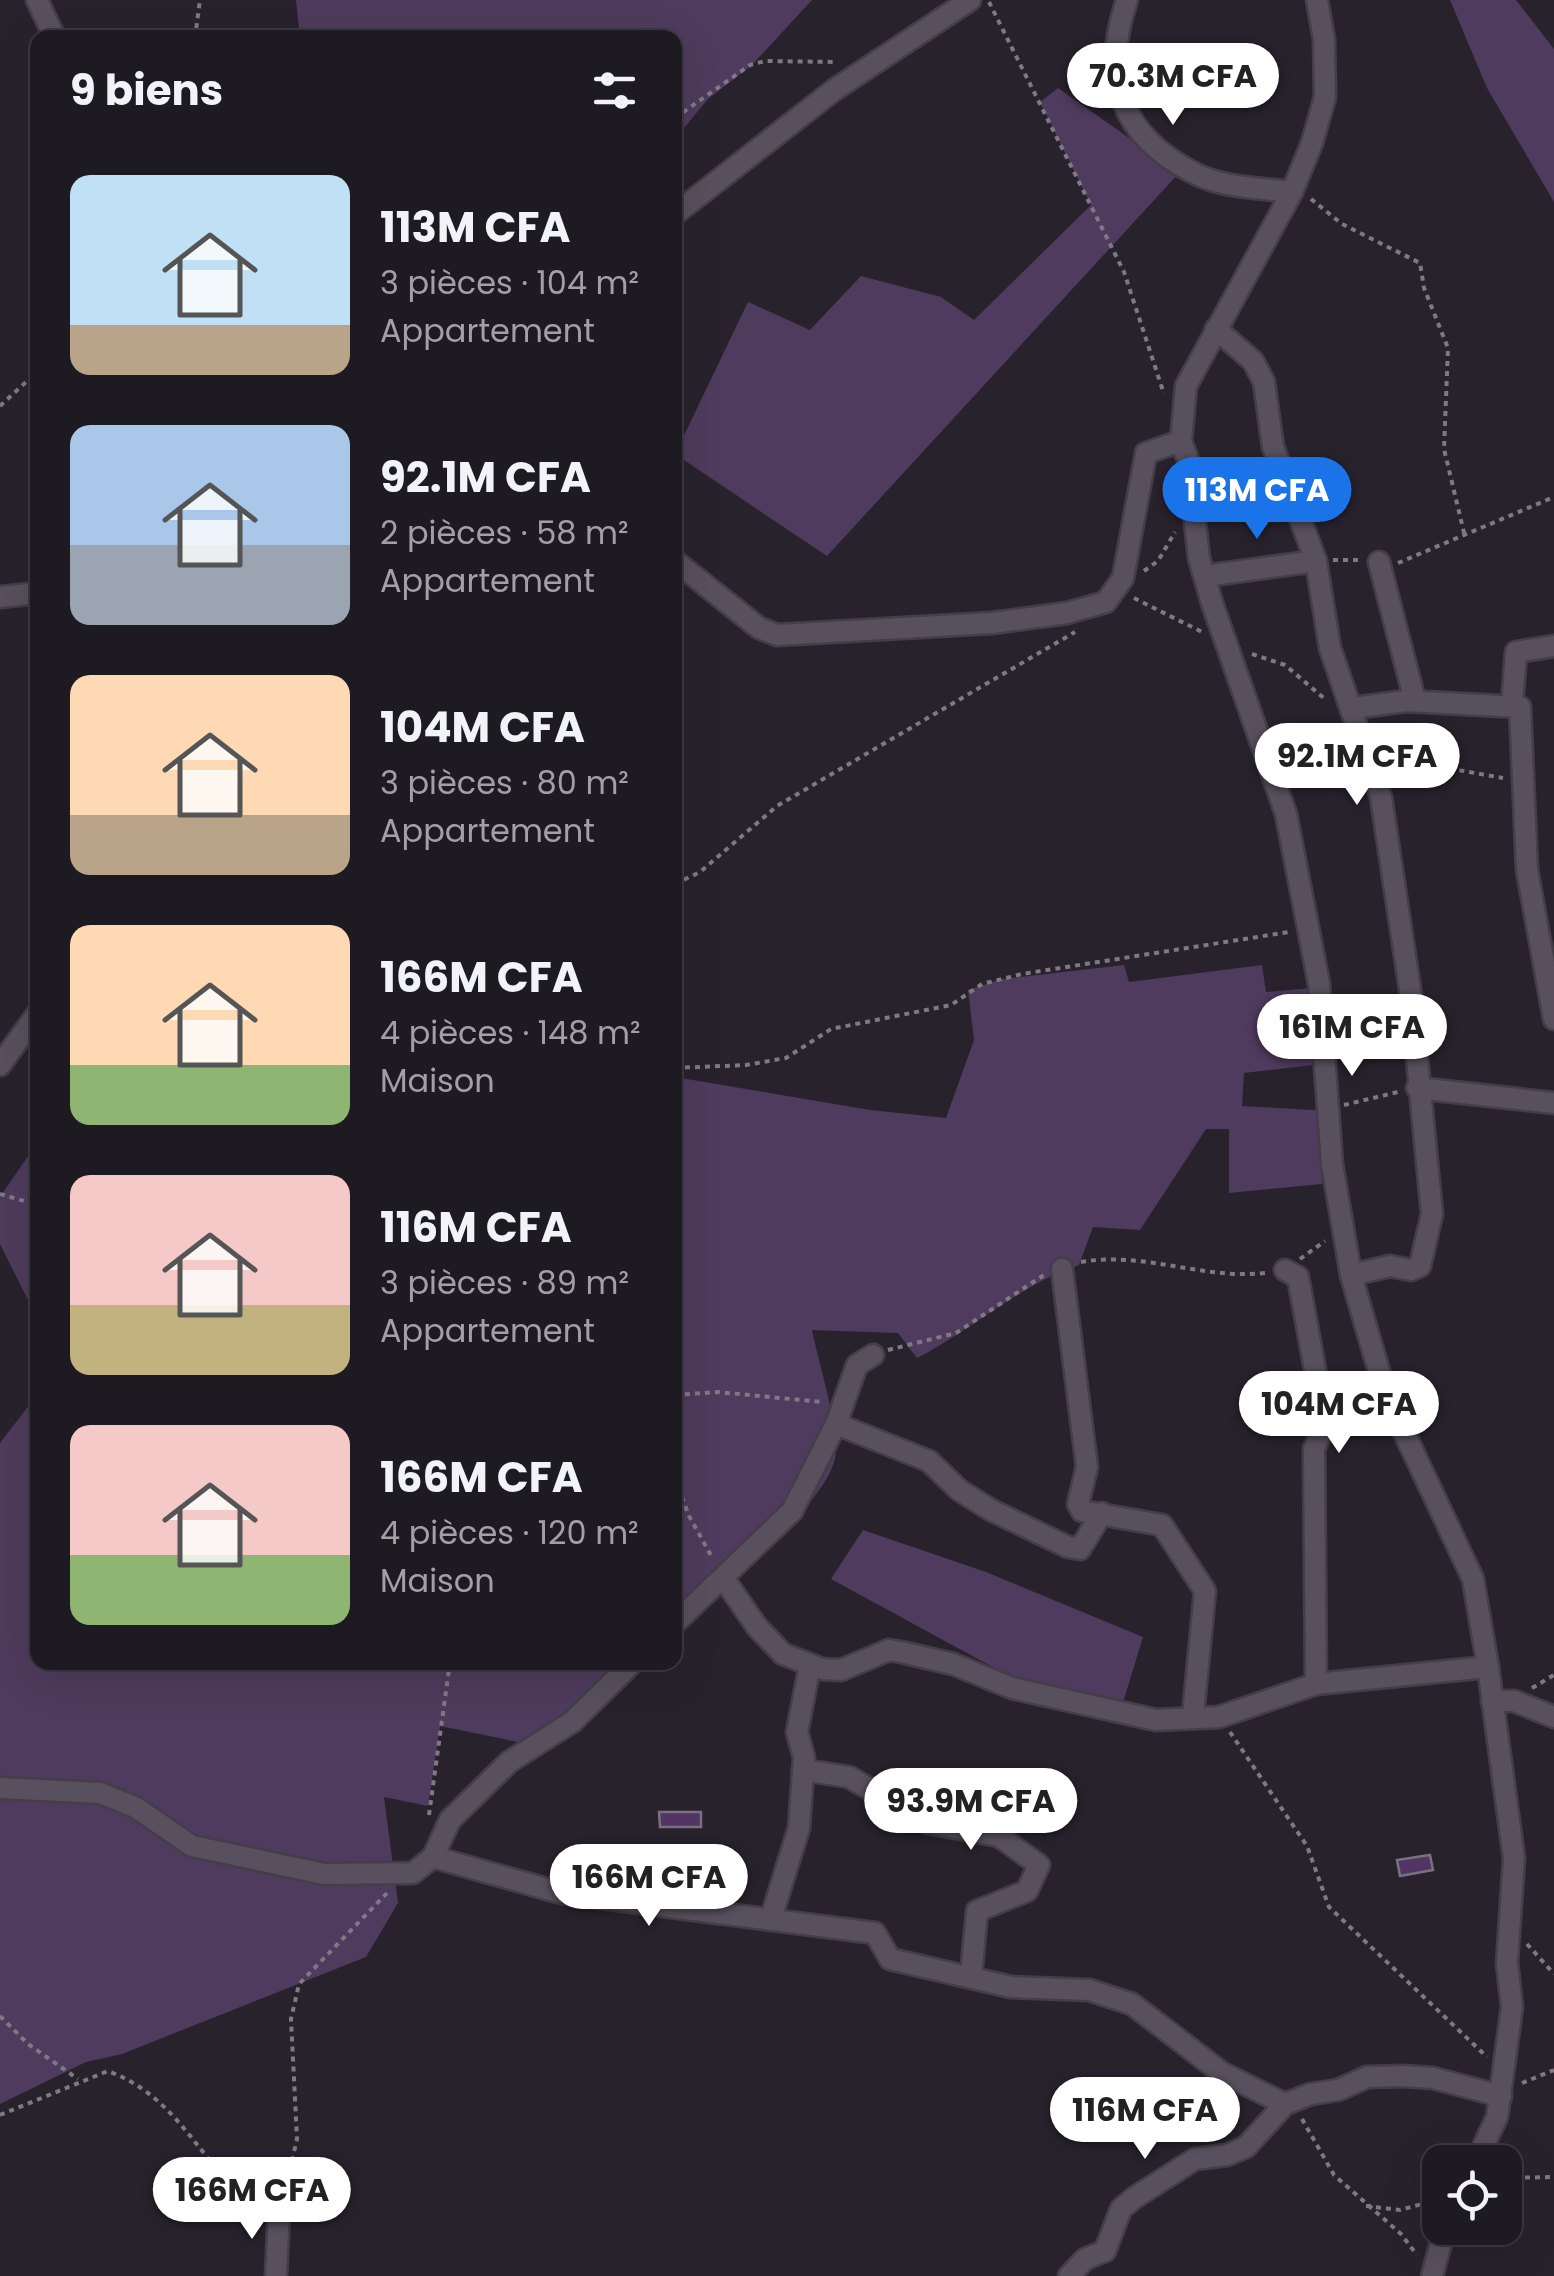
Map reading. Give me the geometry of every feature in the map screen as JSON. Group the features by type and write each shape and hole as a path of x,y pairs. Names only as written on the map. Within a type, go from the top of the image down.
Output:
{"street":[{"path":"36,0 51,30"},
{"path":"682,209 869,68 970,0"},
{"path":"1127,0 1115,36 1118,82 1131,125 1196,174 1294,190"},
{"path":"1316,0 1324,39 1325,97 1294,190 1186,386 1181,441 1205,576 1224,644 1286,814 1319,984 1340,1216 1350,1274 1385,1392 1472,1579 1488,1668 1514,1858 1508,1926 1512,2008 1497,2117 1484,2145"},
{"path":"1216,329 1253,361 1264,382 1274,447 1316,561 1330,648 1381,797 1400,902 1432,1214 1420,1266 1411,1270 1390,1266 1350,1274"},
{"path":"682,567 759,628 777,636 992,624 1067,613 1106,602 1124,578 1146,453 1181,441"},
{"path":"1205,576 1316,561"},
{"path":"1379,562 1415,702"},
{"path":"0,596 30,593"},
{"path":"1512,704 1516,652 1554,646"},
{"path":"1353,708 1415,702 1512,704 1522,713 1527,870 1554,1018"},
{"path":"0,1065 30,1025"},
{"path":"1417,1088 1554,1103"},
{"path":"1062,1269 1086,1467 1078,1504 1082,1511 1162,1524 1205,1591 1193,1716"},
{"path":"1285,1270 1298,1277 1325,1424 1314,1449 1316,1684"},
{"path":"682,1617 792,1511 839,1414 857,1365 873,1355"},
{"path":"839,1414 929,1461 960,1490 991,1510 1068,1547 1080,1549 1088,1541 1102,1513"},
{"path":"724,1579 757,1627 783,1654 810,1665 841,1670 889,1650 953,1664 1012,1688 1156,1720 1219,1716 1316,1684 1488,1668"},
{"path":"771,1918 798,1828 803,1770 797,1732 810,1665"},
{"path":"0,1788 100,1793 134,1808 192,1846 324,1874 413,1873 433,1857 450,1820 462,1808 524,1750 572,1722 626,1670"},
{"path":"1492,1700 1514,1701 1554,1717"},
{"path":"803,1770 850,1777 928,1824 999,1836 1039,1865 1027,1891 977,1912 971,1976"},
{"path":"433,1857 561,1893 875,1933 890,1958 1011,1987 1089,1990 1132,2004 1222,2074 1285,2104"},
{"path":"1069,2276 1085,2259 1105,2251 1120,2210 1134,2198 1195,2159 1227,2155 1246,2147 1285,2104 1367,2077 1433,2078 1501,2096"},
{"path":"276,2276 279,2209"},
{"path":"1432,2276 1440,2245"}],"path":[{"path":"196,30 200,0"},
{"path":"988,0 1124,272 1168,404"},
{"path":"682,113 750,65 765,61 842,62 869,68"},
{"path":"1294,190 1342,224 1420,263 1424,288 1448,348 1444,450 1465,537"},
{"path":"0,406 30,379"},
{"path":"1316,561 1404,563 1518,509 1554,497"},
{"path":"1115,589 1158,561 1194,498"},
{"path":"682,881 700,872 776,806 1084,626"},
{"path":"682,1068 746,1065 786,1058 831,1030 952,1005 982,984 1022,974 1308,929"},
{"path":"1330,1108 1417,1088"},
{"path":"0,1194 30,1203"},
{"path":"873,1355 909,1342 956,1333 1039,1276 1115,1257 1231,1273 1285,1270 1325,1241 1340,1216"},
{"path":"682,1395 718,1392 839,1414"},
{"path":"682,1497 724,1579"},
{"path":"427,1823 449,1670"},
{"path":"1219,1716 1308,1846 1329,1906 1504,2074"},
{"path":"0,2116 108,2071 135,2081 190,2130 214,2166 279,2209 297,2139 292,2019 299,1984 403,1874"},
{"path":"1508,1926 1554,1974"},
{"path":"0,2016 28,2044 80,2080"},
{"path":"1501,2096 1554,2070"},
{"path":"1285,2104 1302,2117 1334,2175 1401,2234 1432,2276"},
{"path":"1522,2178 1554,2177"},
{"path":"1366,2206 1400,2210 1422,2204"}],"shaded area":[{"path":"296,0 812,0 752,65 708,99 682,131 682,30 299,30"},
{"path":"1450,0 1516,0 1554,49 1554,202 1487,88"},
{"path":"1058,88 1179,173 827,556 682,459 682,439 748,302 810,330 861,276 941,297 974,320 1091,205 1040,102"},
{"path":"1124,965 1129,982 1262,965 1266,992 1324,987 1331,1063 1244,1073 1242,1106 1329,1111 1322,1184 1229,1193 1229,1129 1206,1129 1140,1230 1093,1227 1079,1265 1036,1284 917,1358 898,1333 812,1330 836,1440 829,1473 794,1519 682,1610 682,1078 870,1110 946,1118 974,1040 968,990 1002,979"},
{"path":"30,1153 30,1304 0,1244 0,1197"},
{"path":"30,1404 30,1670 622,1670 538,1746 440,1726 428,1806 384,1797 398,1903 366,1957 122,2054 86,2062 0,2104 0,1443"},
{"path":"863,1530 986,1572 1143,1637 1121,1709 1011,1677 831,1579"}],"building":[{"path":"659,1812 701,1812 701,1827 660,1827"},
{"path":"1430,1855 1433,1870 1400,1876 1397,1860"}]}
